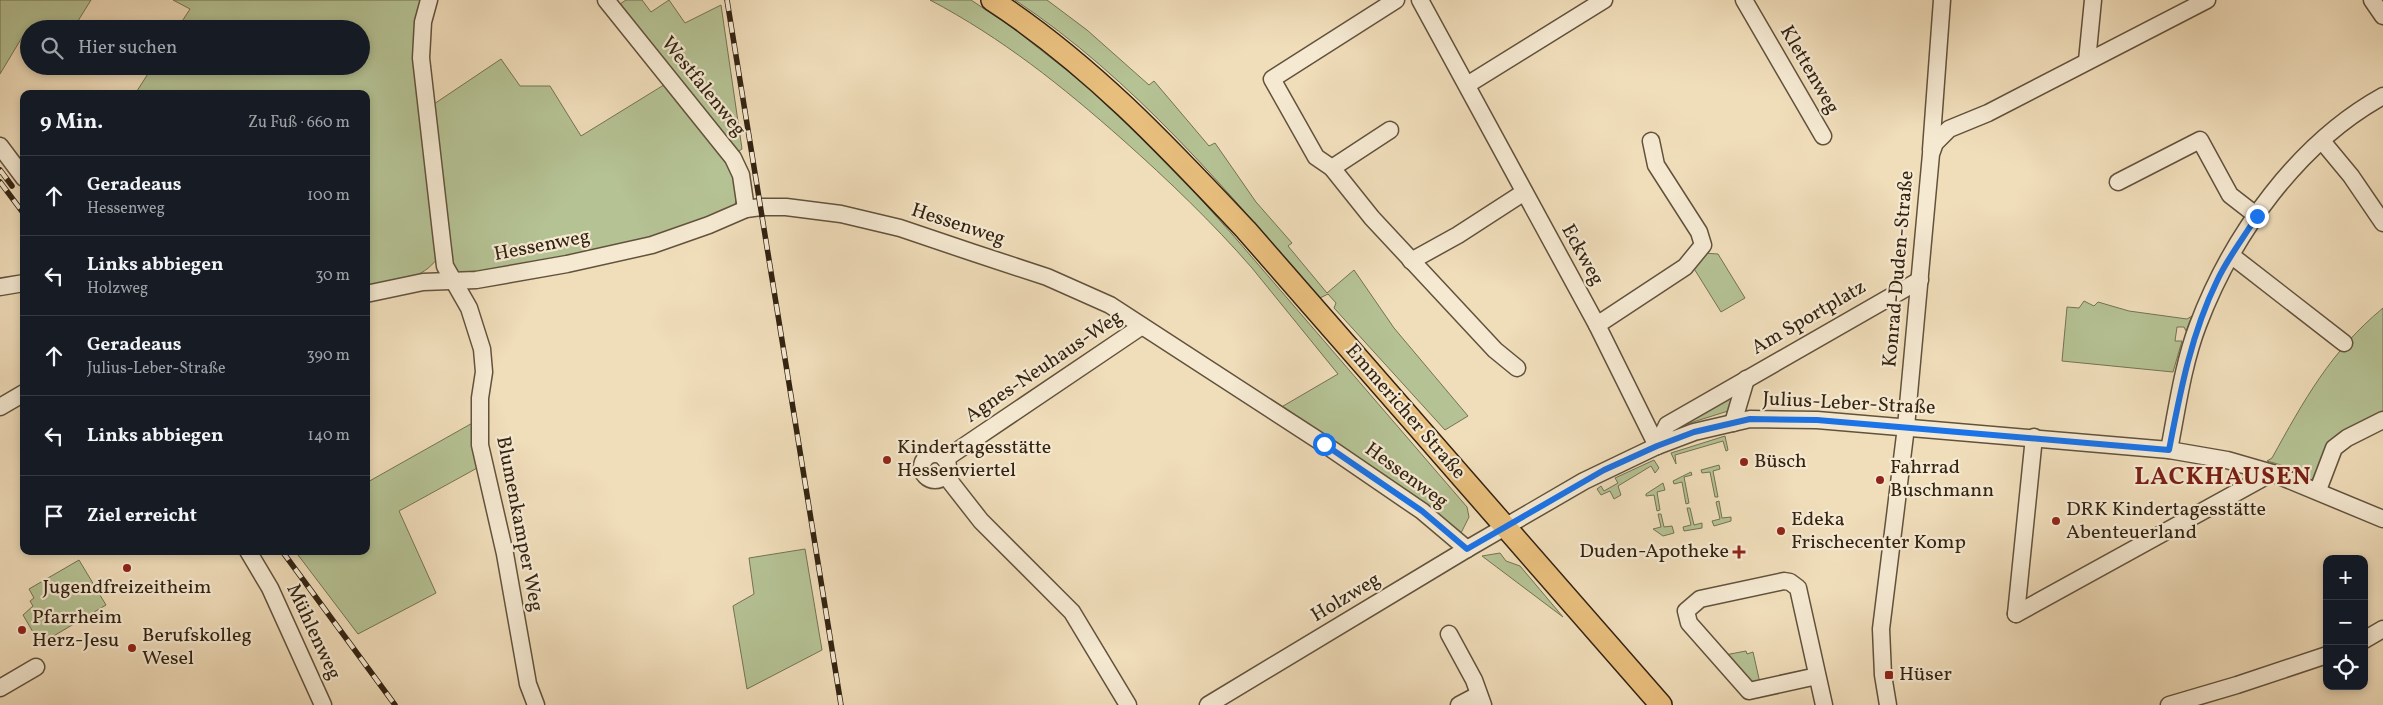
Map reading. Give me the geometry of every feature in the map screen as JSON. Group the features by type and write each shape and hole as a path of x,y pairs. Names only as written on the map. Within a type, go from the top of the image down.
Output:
{"main road":[{"name":"Emmericher Straße","path":"992,0 1069,55 1145,124 1246,230 1661,705"}],"street":[{"name":"Blumenkamper Weg","path":"429,0 423,22 421,58 445,266 469,308 482,349 484,372 480,398 480,444 505,554 528,684 536,705"},
{"name":"Westfalenweg","path":"606,0 733,158 741,175 746,209"},
{"path":"1396,0 1272,79 1316,157 1332,168 1411,261 1495,350 1517,368"},
{"name":"Eckweg","path":"1420,0 1523,193 1597,326 1657,446"},
{"path":"1467,85 1604,0"},
{"name":"Klettenweg","path":"1744,0 1823,136"},
{"path":"1931,154 1942,0"},
{"path":"2088,61 2093,0"},
{"name":"Konrad-Duden-Straße","path":"1888,705 1883,675 1880,629 1906,427 1931,154 1935,143 1949,129 1988,113 2207,0"},
{"path":"2372,0 2383,16"},
{"path":"2169,450 2178,399 2198,326 2217,280 2281,181 2322,141 2367,105 2383,96"},
{"path":"1332,168 1390,130"},
{"path":"2118,182 2200,140 2230,195 2257,216"},
{"path":"1597,326 1685,267 1702,245 1699,232 1656,165 1651,141"},
{"path":"2322,141 2351,176 2383,223"},
{"path":"0,146 20,173"},
{"path":"1411,261 1458,235 1523,193"},
{"name":"Hessenweg","path":"370,293 422,282 476,280 558,266 652,245 709,225 746,209 761,207 809,209 900,228 1047,277 1110,305 1371,476 1422,511 1467,549"},
{"path":"2232,256 2344,343"},
{"name":"Am Sportplatz","path":"1657,446 1667,425 1920,280"},
{"path":"0,287 20,284"},
{"name":"Agnes-Neuhaus-Weg","path":"1128,705 1072,612 981,521 945,467 1142,326"},
{"name":"Am Sportplatz","path":"1733,423 1746,379"},
{"path":"0,406 20,395"},
{"name":"Julius-Leber-Straße","path":"1506,527 1604,470 1657,446 1694,432 1750,419 1817,420 2169,450 2227,460 2272,473 2318,490 2383,519"},
{"path":"2318,490 2334,448 2347,438 2383,420"},
{"path":"2034,437 2016,614 2272,473"},
{"name":"Holzweg","path":"1208,705 1506,527"},
{"name":"Mühlenweg","path":"250,555 270,588 323,705"},
{"path":"1817,676 1749,691 1688,623 1686,611 1700,599 1790,582 1798,588 1824,705"},
{"path":"2368,638 2383,629"},
{"path":"1449,634 1474,680 1480,700 1459,705"},
{"path":"2169,705 2237,686 2323,656"},
{"path":"0,688 36,667"}],"green space":[{"path":"0,0 91,0 79,20 20,20 20,41 0,74"},
{"path":"173,0 425,0 438,257 432,265 406,279 370,286 370,90 138,90 147,75 370,75 370,20 183,20 190,9"},
{"path":"626,0 642,0 651,12 669,0 685,23 721,5 742,149 736,153 617,6"},
{"path":"930,0 971,0 1013,28 1098,95 1189,186 1467,507 1469,517 1461,533 1429,506 1411,497 1278,409 1338,374 1252,268 1173,186 1077,101 1007,47"},
{"path":"1015,0 1047,0 1087,30 1149,85 1154,81 1209,146 1215,143 1256,202 1292,243 1288,246 1327,293 1354,270 1394,328 1468,416 1445,430 1334,308 1336,303 1328,294 1320,298 1250,217 1177,138 1100,65"},
{"path":"501,59 520,86 550,86 581,136 667,83 732,170 737,194 735,205 692,227 568,259 456,275 450,264 431,106"},
{"path":"1703,253 1718,254 1745,298 1721,312 1693,267"},
{"path":"2084,301 2094,306 2098,302 2129,311 2187,319 2192,316 2186,331 2184,327 2177,327 2175,341 2182,341 2173,372 2062,361 2067,307 2079,308"},
{"path":"2383,308 2383,412 2328,443 2312,480 2291,473 2295,469 2267,461 2272,458 2307,396 2333,359 2348,341"},
{"path":"1730,398 1733,401 1728,411 1671,429"},
{"path":"476,421 479,467 399,511 436,593 358,634 298,555 370,555 370,481"},
{"path":"1725,436 1728,450 1726,451 1723,441 1675,455 1676,464 1671,453"},
{"path":"1654,460 1659,468 1655,473 1651,466 1618,486 1621,495 1614,499 1610,491 1601,495 1597,489 1601,486 1604,491 1618,483 1615,478"},
{"path":"1719,465 1720,469 1713,471 1718,497 1715,497 1710,472 1702,473 1701,470"},
{"path":"1691,472 1692,475 1684,477 1689,503 1686,504 1682,482 1674,484 1673,481"},
{"path":"1663,483 1665,490 1657,492 1660,510 1657,511 1654,495 1646,496 1646,494"},
{"path":"1719,501 1722,518 1731,517 1731,521 1714,526 1712,521 1720,519 1716,502"},
{"path":"1687,508 1690,508 1694,525 1702,523 1702,528 1684,531 1683,527 1691,525"},
{"path":"1658,514 1661,514 1664,527 1672,526 1674,533 1663,536 1653,529 1661,527"},
{"path":"805,549 822,650 747,689 733,606 754,594 749,558"},
{"path":"1500,553 1506,561 1520,566 1563,617 1482,556"},
{"path":"79,560 106,605 40,644 23,615 33,606 30,601 34,598 29,589"},
{"path":"1746,651 1747,654 1753,652 1760,683 1752,684 1725,655"}],"railway":[{"path":"727,0 841,705"},
{"path":"0,170 12,186"},
{"path":"0,182 20,209"},
{"path":"285,555 395,705"}],"place":[{"name":"Kindertagesstätte Hessenviertel","path":"887,460"},
{"name":"Büsch","path":"1744,462"},
{"name":"Fahrrad Buschmann","path":"1880,480"},
{"name":"DRK Kindertagesstätte Abenteuerland","path":"2056,521"},
{"name":"Edeka Frischecenter Komp","path":"1781,531"},
{"name":"Duden-Apotheke","path":"1739,552"},
{"name":"Jugendfreizeitheim","path":"127,568"},
{"name":"Pfarrheim Herz-Jesu","path":"22,630"},
{"name":"Berufskolleg Wesel","path":"132,648"},
{"name":"Hüser","path":"1889,675"}],"district":[{"name":"LACKHAUSEN","path":"2223,477"}],"route":[{"path":"1324,444 1422,511 1467,549 1604,470 1694,432 1750,419 1817,420 2169,450 2178,399 2198,326 2217,280 2257,216"}]}
